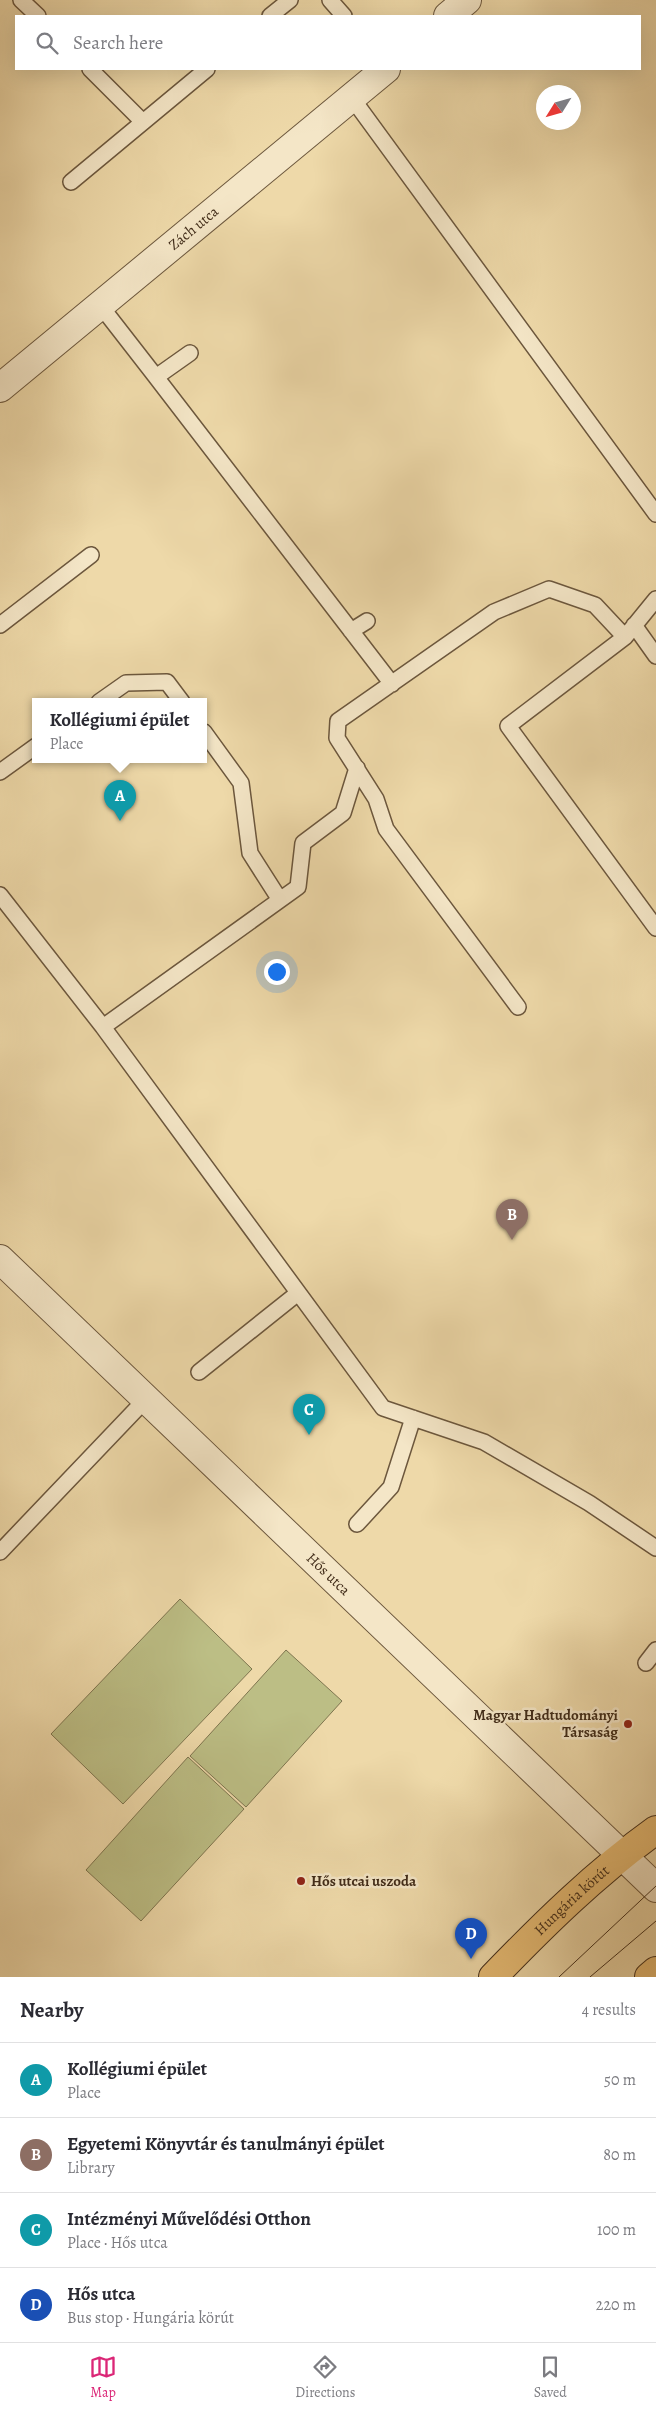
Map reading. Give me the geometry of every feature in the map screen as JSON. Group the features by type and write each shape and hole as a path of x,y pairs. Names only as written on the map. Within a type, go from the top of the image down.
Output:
{"main road":[{"name":"Hungária körút","path":"493,1977 559,1909 621,1855 656,1830"},
{"path":"649,1977 656,1971"}],"street":[{"path":"449,15 467,0"},
{"name":"Zách utca","path":"1,385 385,70"},
{"name":"Hős utca","path":"0,1259 656,1888"}],"lane":[{"path":"21,0 37,15"},
{"path":"271,15 290,0"},
{"path":"330,0 343,15"},
{"path":"91,70 143,122"},
{"path":"71,182 206,70"},
{"path":"352,98 656,514"},
{"path":"100,305 392,684"},
{"path":"156,377 190,353"},
{"path":"0,625 91,555"},
{"path":"518,1007 386,829 376,799 337,738 338,721 494,612 549,589 595,605 629,631 656,656"},
{"path":"656,599 629,631 508,726 656,928"},
{"path":"351,632 367,621"},
{"path":"105,698 126,683 167,682 179,698"},
{"path":"207,736 241,783 250,853 280,900"},
{"path":"0,772 32,749"},
{"path":"103,1027 298,887 303,844 344,813 357,768"},
{"path":"0,895 103,1027 383,1408 484,1442 590,1503 656,1548"},
{"path":"199,1372 298,1293"},
{"path":"0,1552 146,1399"},
{"path":"357,1524 391,1487 413,1418"},
{"path":"646,1663 656,1650"}],"green space":[{"path":"180,1599 252,1669 123,1804 51,1734"},
{"path":"286,1650 342,1701 246,1807 190,1756"},
{"path":"188,1757 244,1809 141,1921 86,1870"}],"tram line":[{"path":"559,1977 656,1886"},
{"path":"590,1977 656,1921"}],"place":[{"name":"Kollégiumi épület","path":"120,821"},
{"name":"Egyetemi Könyvtár és tanulmányi épület","path":"512,1240"},
{"name":"Intézményi Művelődési Otthon","path":"309,1435"},
{"name":"Magyar Hadtudományi Társaság","path":"628,1724"},
{"name":"Hős utcai uszoda","path":"301,1881"},
{"name":"Hős utca","path":"471,1959"}]}
